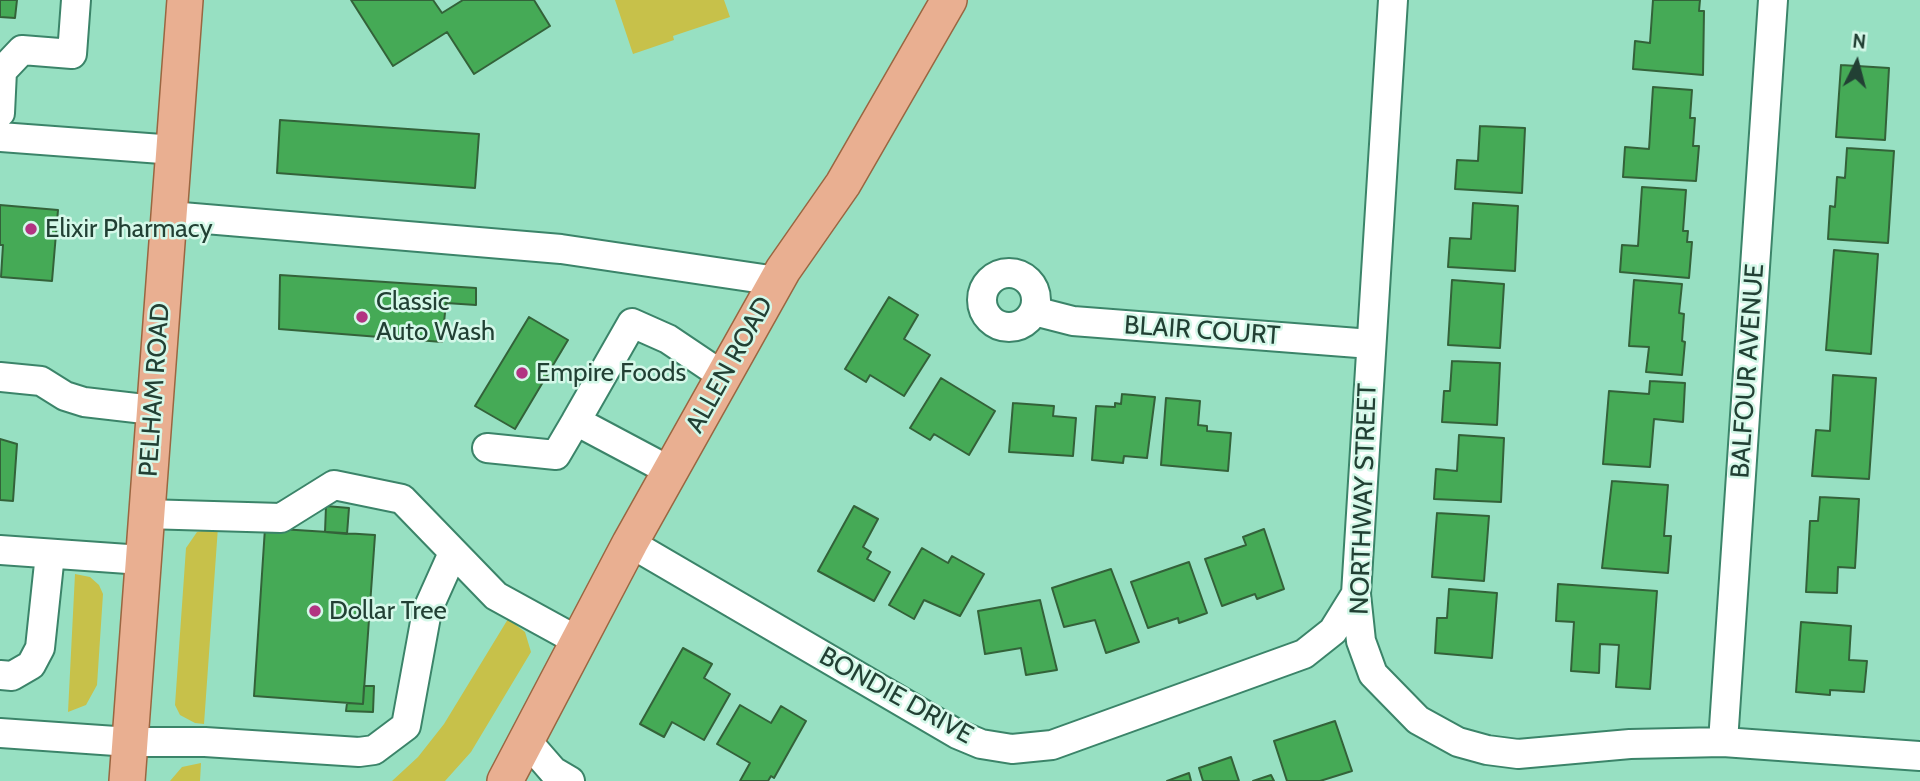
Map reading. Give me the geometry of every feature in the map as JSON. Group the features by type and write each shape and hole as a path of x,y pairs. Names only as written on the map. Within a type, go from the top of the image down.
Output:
{"main road":[{"name":"PELHAM ROAD","path":"127,781 185,0"},
{"name":"ALLEN ROAD","path":"505,781 630,543 777,281 843,184 949,0"},
{"name":"ALLEN ROAD","path":"480,781 526,740"}],"street":[{"path":"0,113 1,70 22,50 72,54 76,0"},
{"name":"NORTHWAY STREET","path":"1393,0 1356,594 1361,640 1373,674 1418,720 1458,742 1487,750 1518,754 1630,744 1723,742 1920,756"},
{"name":"BALFOUR AVENUE","path":"1723,742 1773,0"},
{"path":"0,137 174,150"},
{"path":"170,216 561,249 777,281"},
{"name":"BLAIR COURT","path":"1034,311 1073,321 1371,344"},
{"path":"487,448 556,455 632,323 668,339 723,376"},
{"path":"0,377 41,382 65,396 84,402 153,410"},
{"path":"576,421 670,471"},
{"path":"145,514 281,518 334,485 402,499 496,596 578,641"},
{"name":"BONDIE DRIVE","path":"630,543 957,734 981,744 1012,749 1052,745 1304,654 1334,631 1356,594"},
{"path":"0,550 142,560"},
{"path":"0,733 130,742 205,742 359,752 374,750 406,726 427,611 453,553"},
{"path":"4,673 31,665 40,648 50,554"},
{"path":"526,740 553,771 569,781"}],"shaded area":[{"path":"615,0 724,0 730,17 673,36 674,40 633,54"},
{"path":"218,527 204,724 195,723 180,715 175,705 186,548 197,532"},
{"path":"75,574 90,577 99,585 103,594 97,685 86,705 68,712"},
{"path":"508,619 525,632 531,652 471,752 445,781 392,781 418,757 444,724"},
{"path":"201,763 200,781 170,781 182,767"}],"building":[{"path":"0,0 17,0 15,18 0,17"},
{"path":"351,0 433,0 442,13 463,0 534,0 550,26 474,74 447,32 393,66"},
{"path":"1653,0 1700,0 1699,11 1704,11 1703,75 1633,69 1635,41 1650,43"},
{"path":"1841,65 1889,68 1885,140 1836,137"},
{"path":"1653,87 1692,90 1690,118 1695,118 1693,146 1699,146 1696,181 1623,177 1625,147 1649,149"},
{"path":"280,120 479,134 475,188 277,173"},
{"path":"1480,126 1525,128 1522,193 1455,189 1457,160 1478,161"},
{"path":"1847,148 1894,151 1888,243 1828,239 1830,206 1835,207 1837,177 1845,178"},
{"path":"1642,187 1686,190 1683,231 1688,231 1687,242 1692,242 1689,278 1620,272 1622,245 1638,246"},
{"path":"1473,203 1518,206 1515,271 1448,267 1450,238 1471,239"},
{"path":"0,205 58,210 52,281 1,277 3,245 0,245"},
{"path":"1834,250 1878,254 1871,354 1826,350"},
{"name":"Classic Auto Wash","path":"280,275 476,288 476,305 446,303 442,342 279,329"},
{"path":"1452,280 1504,284 1500,348 1448,345"},
{"path":"1634,280 1682,284 1679,313 1684,314 1682,341 1685,342 1682,375 1646,372 1649,347 1629,346"},
{"path":"889,297 918,315 904,339 930,355 904,396 870,375 866,382 845,369"},
{"name":"Empire Foods","path":"529,317 568,340 515,429 475,406"},
{"path":"1452,361 1500,363 1497,425 1442,422 1444,391 1450,391"},
{"path":"1833,375 1876,378 1869,479 1812,476 1816,430 1830,431"},
{"path":"941,378 995,411 969,455 934,434 930,440 910,428"},
{"path":"1650,381 1685,383 1683,422 1654,419 1650,467 1603,464 1609,391 1649,394"},
{"path":"1122,394 1155,397 1147,458 1124,456 1123,463 1092,460 1096,406 1115,407 1115,403 1121,404"},
{"path":"1166,398 1200,401 1198,425 1207,426 1207,431 1231,433 1228,471 1161,465"},
{"path":"1013,403 1054,406 1053,416 1076,418 1073,456 1009,452"},
{"path":"1459,435 1504,438 1501,502 1434,499 1436,469 1457,471"},
{"path":"0,439 17,444 13,501 0,500"},
{"path":"1612,481 1668,485 1664,536 1671,536 1668,573 1602,568"},
{"path":"1820,497 1859,499 1855,568 1838,567 1837,593 1806,592 1810,521 1818,521"},
{"path":"326,506 349,508 347,534 325,532"},
{"path":"854,506 878,519 863,547 871,552 867,559 890,572 874,601 818,571"},
{"path":"1437,513 1489,516 1484,581 1432,577"},
{"name":"Dollar Tree","path":"265,528 375,535 363,704 254,696"},
{"path":"1264,529 1284,589 1257,599 1255,594 1222,606 1205,559 1246,545 1243,537"},
{"path":"922,548 948,563 952,556 984,574 960,616 924,600 914,619 889,605"},
{"path":"1189,562 1207,613 1179,623 1178,618 1148,628 1131,582"},
{"path":"1111,569 1139,642 1106,653 1095,620 1064,627 1052,588"},
{"path":"1558,584 1657,591 1650,689 1616,687 1619,645 1600,644 1599,673 1571,671 1574,622 1556,621"},
{"path":"1449,589 1497,593 1492,658 1435,653 1437,618 1447,618"},
{"path":"1040,600 1057,670 1026,675 1021,648 985,654 978,611"},
{"path":"1801,622 1851,626 1849,660 1867,661 1864,692 1830,690 1830,695 1796,692"},
{"path":"683,648 712,664 704,678 730,694 704,740 672,722 664,737 640,724"},
{"path":"364,686 374,686 373,712 346,711 347,703 363,704"},
{"path":"740,705 771,723 781,706 806,721 774,778 771,776 768,781 740,781 750,763 717,744"},
{"path":"1335,721 1352,771 1320,781 1287,781 1274,741"},
{"path":"1231,757 1239,781 1203,781 1199,768"},
{"path":"1189,773 1191,781 1167,781"},
{"path":"1271,775 1274,781 1253,781"}],"place":[{"name":"Elixir Pharmacy","path":"31,229"},
{"name":"Classic Auto Wash","path":"362,317"},
{"name":"Empire Foods","path":"522,373"},
{"name":"Dollar Tree","path":"315,611"}]}
